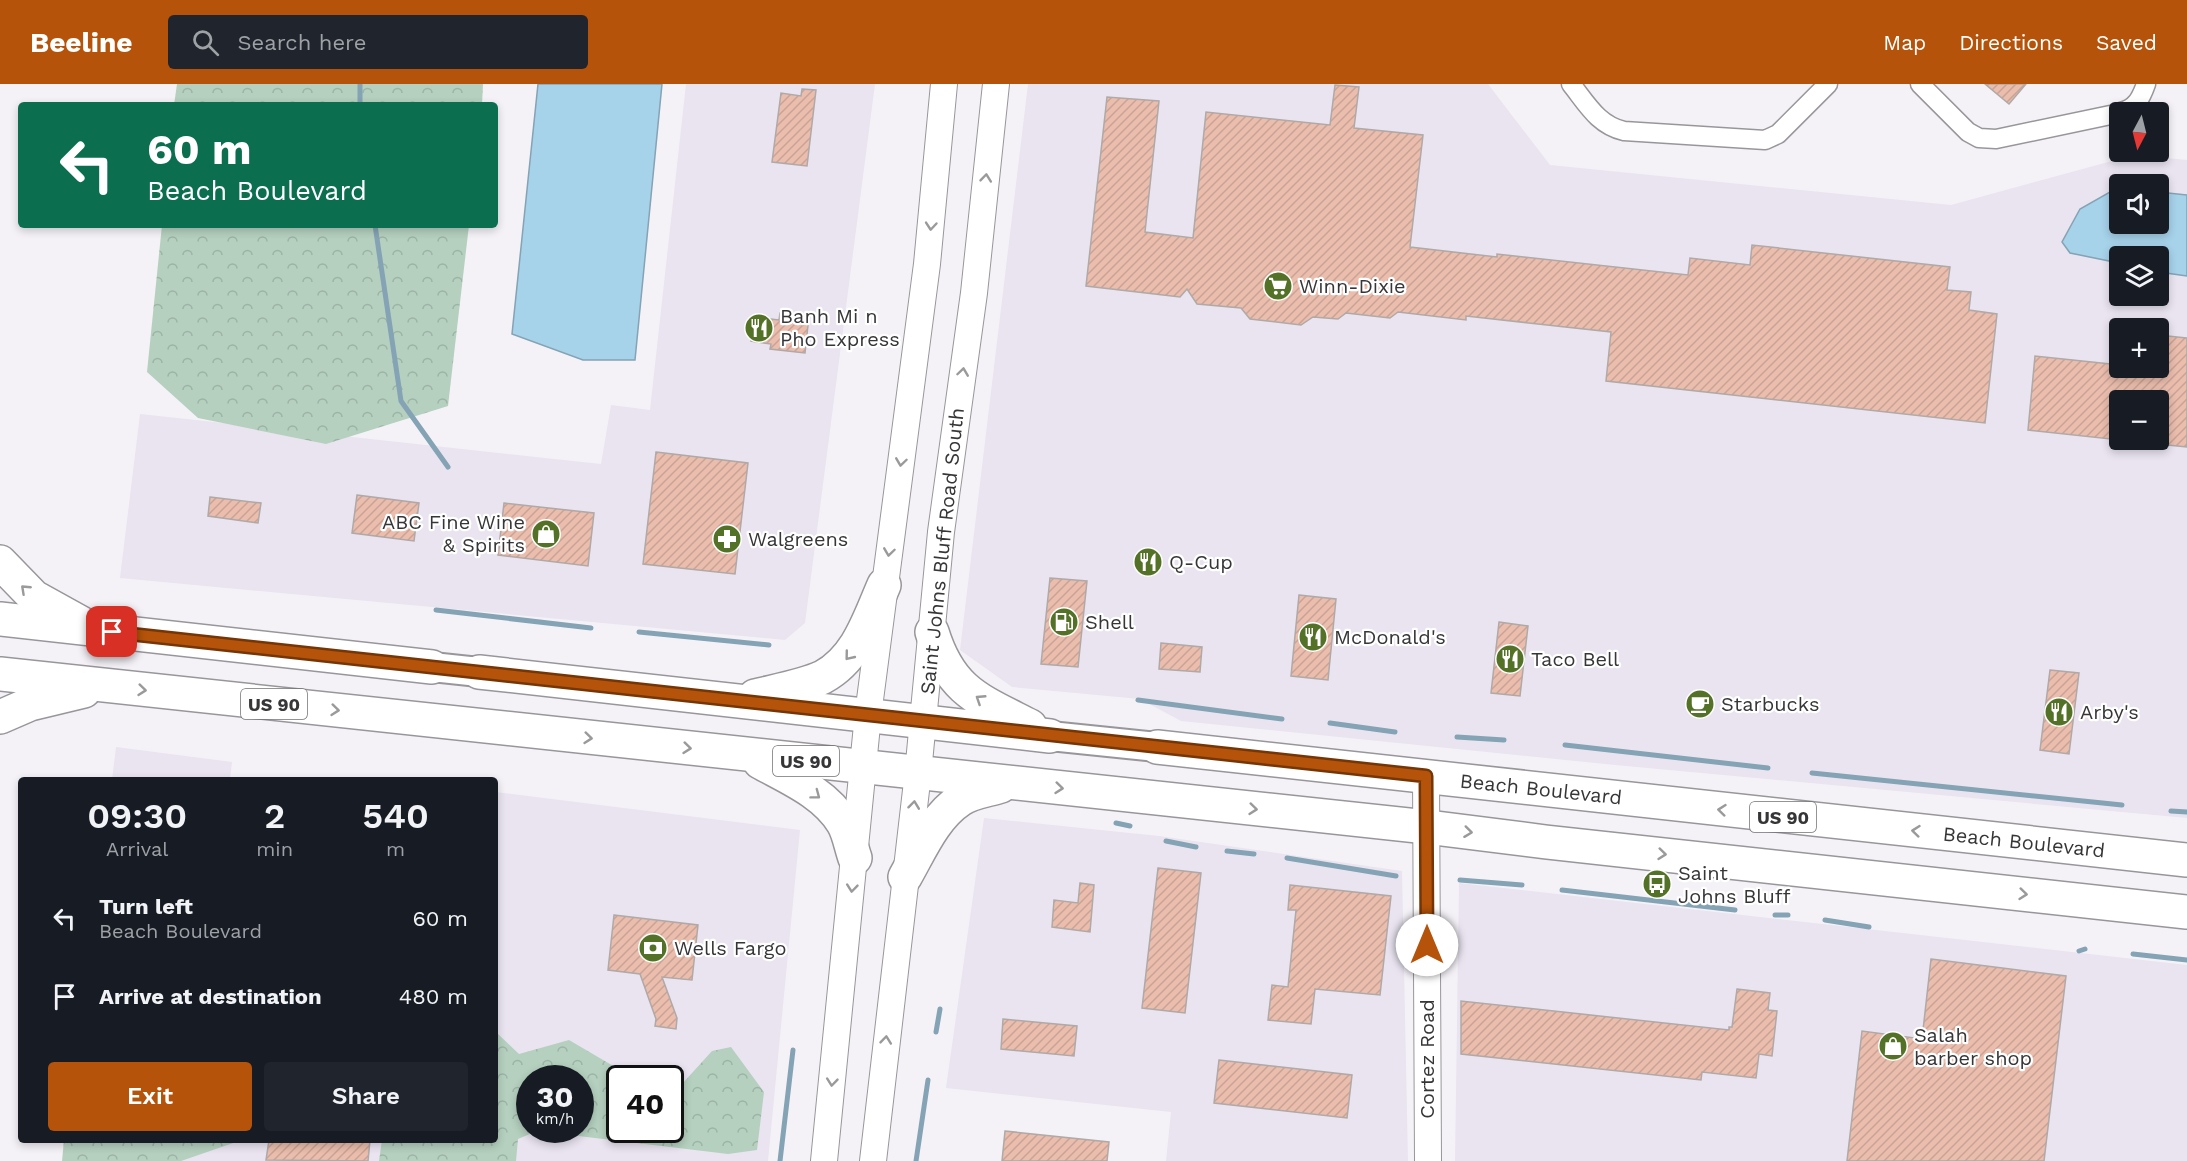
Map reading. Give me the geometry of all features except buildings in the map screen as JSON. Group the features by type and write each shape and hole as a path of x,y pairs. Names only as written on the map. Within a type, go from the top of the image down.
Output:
{"highway":[{"path":"0,562 34,597 93,629"},
{"path":"738,701 821,678 840,666 857,645 884,585"},
{"name":"Beach Boulevard","path":"0,619 432,667"},
{"path":"932,632 947,670 959,684 981,701 1050,736"},
{"name":"Beach Boulevard","path":"479,672 1050,736"},
{"name":"US 90","path":"0,674 1427,827 2187,912"},
{"path":"0,717 30,704 106,686"},
{"name":"Beach Boulevard","path":"1157,747 2187,860"},
{"path":"748,755 813,792 834,809 844,825 855,858"},
{"path":"905,877 930,833 950,808 962,798 1011,783"},
{"path":"2129,905 2141,855"}],"main road":[{"path":"824,1161 868,715 927,264 944,84"},
{"name":"Saint Johns Bluff Road South","path":"873,1161 918,772 941,532 974,293 996,84"},
{"name":"Beach Boulevard","path":"432,667 479,672"},
{"name":"Beach Boulevard","path":"1050,736 1157,747"},
{"name":"Cortez Road","path":"1426,776 1428,1161"}],"street":[{"path":"1571,84 1598,119 1612,128 1759,140 1766,140 1778,134 1828,84"},
{"path":"1920,84 1968,132 1979,138 1996,139 2109,115"},
{"path":"2139,102 2146,84"}],"shaded area":[{"path":"686,84 875,84 805,623 785,640 120,578 140,414 601,464 611,405 650,410"},
{"path":"1028,84 1488,84 1550,165 1951,205 2109,162 2169,162 2169,158 2187,160 2187,818 1615,765 1181,721 1140,699 1012,687 960,650"},
{"path":"116,747 232,762 230,777 112,777"},
{"path":"498,792 800,830 768,1161 89,1161 90,1143 498,1143"},
{"path":"984,818 1159,836 1402,871 1408,1161 1166,1161 1171,1112 946,1088"},
{"path":"1459,883 2187,965 2187,1161 1455,1161"}],"green space":[{"path":"177,84 483,84 482,102 174,102"},
{"path":"162,228 469,228 448,406 326,444 198,418 147,372"},
{"path":"498,1034 519,1054 569,1040 612,1065 606,1065 606,1139 594,1138 594,1065 516,1065 516,1161 379,1161 382,1143 498,1143"},
{"path":"731,1047 764,1092 757,1150 728,1154 637,1143 684,1143 684,1082 712,1051"},
{"path":"64,1143 233,1143 181,1161 62,1161"}],"water":[{"path":"538,84 662,84 635,360 583,360 512,334"},
{"path":"2109,193 2109,234 2169,234 2169,193 2187,195 2187,276 2169,273 2169,246 2109,246 2109,261 2070,253 2062,242 2080,209"}],"waterway":[{"path":"360,84 360,102"},
{"path":"375,228 401,401 448,467"},
{"path":"436,610 591,628"},
{"path":"639,632 769,645"},
{"path":"1138,700 1282,719"},
{"path":"1330,723 1395,732"},
{"path":"1457,737 1504,740"},
{"path":"1565,745 1768,768"},
{"path":"1812,773 2122,805"},
{"path":"2171,811 2187,812"},
{"path":"1116,823 1130,826"},
{"path":"1166,841 1196,847"},
{"path":"1227,851 1254,854"},
{"path":"1287,858 1396,876"},
{"path":"1460,880 1522,885"},
{"path":"1562,890 1735,910"},
{"path":"1775,915 1788,915"},
{"path":"1825,920 1869,927"},
{"path":"2079,951 2085,949"},
{"path":"2133,954 2187,960"},
{"path":"936,1032 940,1009"},
{"path":"780,1161 793,1050"},
{"path":"916,1161 928,1080"}],"place":[{"name":"Winn-Dixie","path":"1278,286"},
{"name":"Banh Mi n Pho Express","path":"759,328"},
{"name":"ABC Fine Wine & Spirits","path":"546,534"},
{"name":"Walgreens","path":"727,539"},
{"name":"Q-Cup","path":"1148,562"},
{"name":"Shell","path":"1064,622"},
{"name":"McDonald's","path":"1313,637"},
{"name":"Taco Bell","path":"1510,659"},
{"name":"Starbucks","path":"1700,704"},
{"name":"Arby's","path":"2059,712"},
{"name":"Saint Johns Bluff","path":"1657,884"},
{"name":"Wells Fargo","path":"653,948"},
{"name":"Salah barber shop","path":"1893,1046"}],"route":[{"path":"112,632 1426,776 1427,945"}]}
